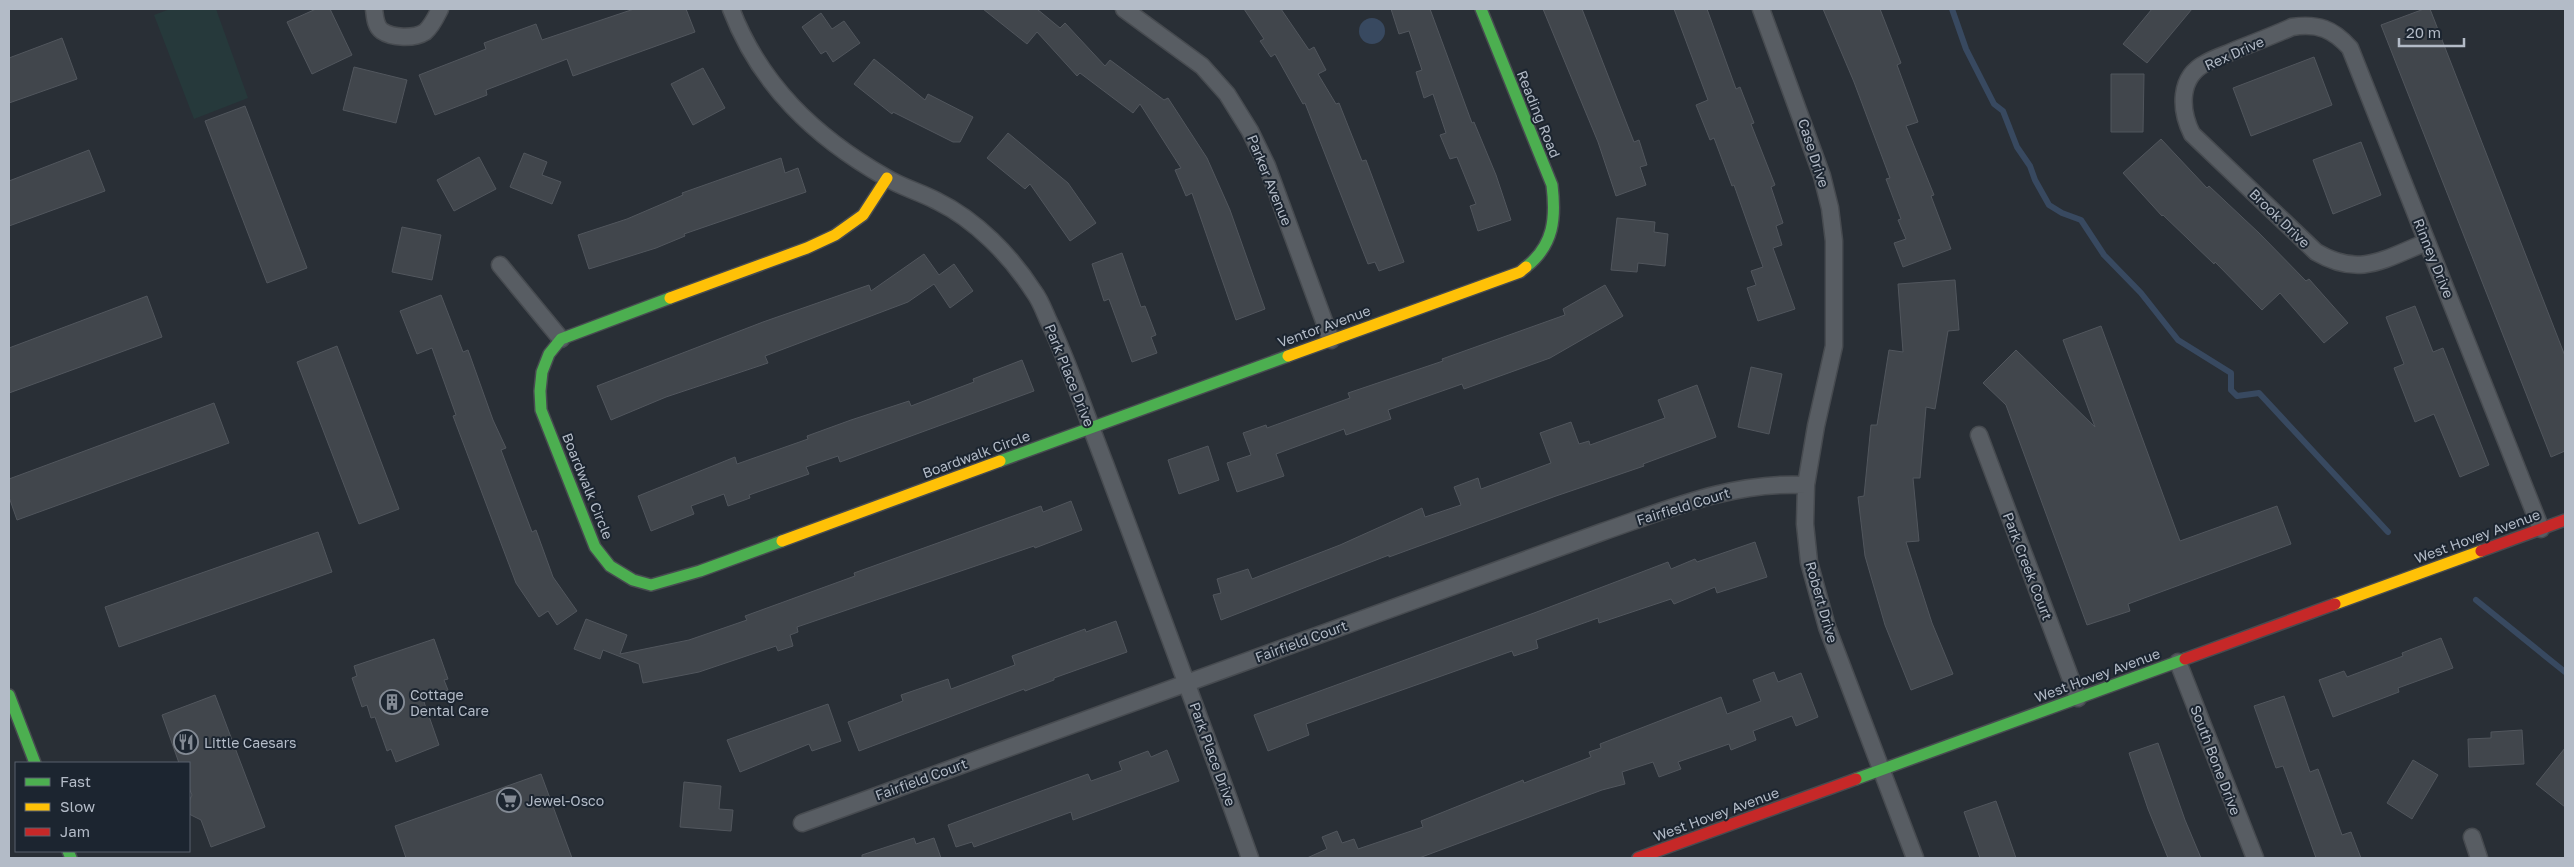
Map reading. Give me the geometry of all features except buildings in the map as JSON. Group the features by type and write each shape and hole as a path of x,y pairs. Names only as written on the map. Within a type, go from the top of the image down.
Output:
{"street":[{"path":"374,9 375,20 381,30 396,36 413,36 424,32 434,22 440,9"},
{"name":"Park Place Drive","path":"731,9 746,44 779,92 801,118 822,136 887,178 939,201 973,223 1008,258 1035,292 1061,347 1187,682 1250,858"},
{"name":"Parker Avenue","path":"1124,9 1202,66 1227,94 1250,130 1267,166 1331,340"},
{"name":"Reading Road","path":"1481,9 1552,185 1555,206 1552,234"},
{"name":"Case Drive","path":"1761,9 1806,127 1830,208 1835,305"},
{"name":"Rinney Drive","path":"2292,27 2308,25 2325,28 2338,36 2350,48 2541,529"},
{"name":"Rex Drive","path":"2184,89 2192,74 2204,63 2292,27"},
{"name":"Brook Drive","path":"2184,89 2182,101 2184,118 2192,134 2316,252 2332,262 2349,266 2368,265 2427,242"},
{"path":"500,265 561,339 807,248 840,233 857,222 872,206 887,178"},
{"name":"Ventor Avenue","path":"1091,428 1520,272 1547,248 1552,234"},
{"name":"Robert Drive","path":"1835,305 1834,346 1816,426 1806,484 1805,524 1809,562 1816,593 1915,858"},
{"name":"Boardwalk Circle","path":"561,339 547,358 540,377 538,392 542,410 595,547 610,566 622,575 651,585 700,571 1091,428"},
{"name":"Park Creek Court","path":"1979,435 2078,698"},
{"name":"Fairfield Court","path":"802,823 1187,682 1717,492 1778,483 1806,484"},
{"name":"West Hovey Avenue","path":"1638,858 2565,520"},
{"name":"South Bone Drive","path":"2178,662 2255,858"},
{"path":"9,695 35,762"},
{"path":"2472,837 2479,858"}],"shaded area":[{"path":"170,9 216,9 248,98 194,119 154,15"}],"water":[{"path":"1372,18 1381,22 1385,31 1381,40 1372,44 1363,40 1359,31 1363,22"}],"waterway":[{"path":"1952,9 1966,49 1994,104 2003,111 2017,147 2030,166 2035,180 2049,205 2062,213 2081,220 2104,255 2141,293 2178,340 2231,373 2231,390 2237,396 2259,393 2388,532"},
{"path":"2476,600 2565,672"}],"traffic: fast":[{"path":"1481,9 1552,185 1554,209 1548,240 1535,259 1526,267"},
{"path":"670,298 561,339 549,354 542,372 541,410 595,547 610,566 633,580 651,585 700,571 782,541"},
{"path":"1000,461 1288,356"},
{"path":"1856,779 2185,659"},
{"path":"9,695 35,762"},
{"path":"68,852 71,858"}],"traffic: slow":[{"path":"670,298 807,248 835,235 863,215 887,178"},
{"path":"1288,356 1520,272 1526,267"},
{"path":"782,541 1000,461"},
{"path":"2335,604 2481,551"}],"traffic: jam":[{"path":"2481,551 2565,520"},
{"path":"2185,659 2335,604"},
{"path":"1638,858 1856,779"}],"place":[{"name":"Cottage Dental Care","path":"392,702"},
{"name":"Little Caesars","path":"186,742"},
{"name":"Jewel-Osco","path":"509,800"}]}
